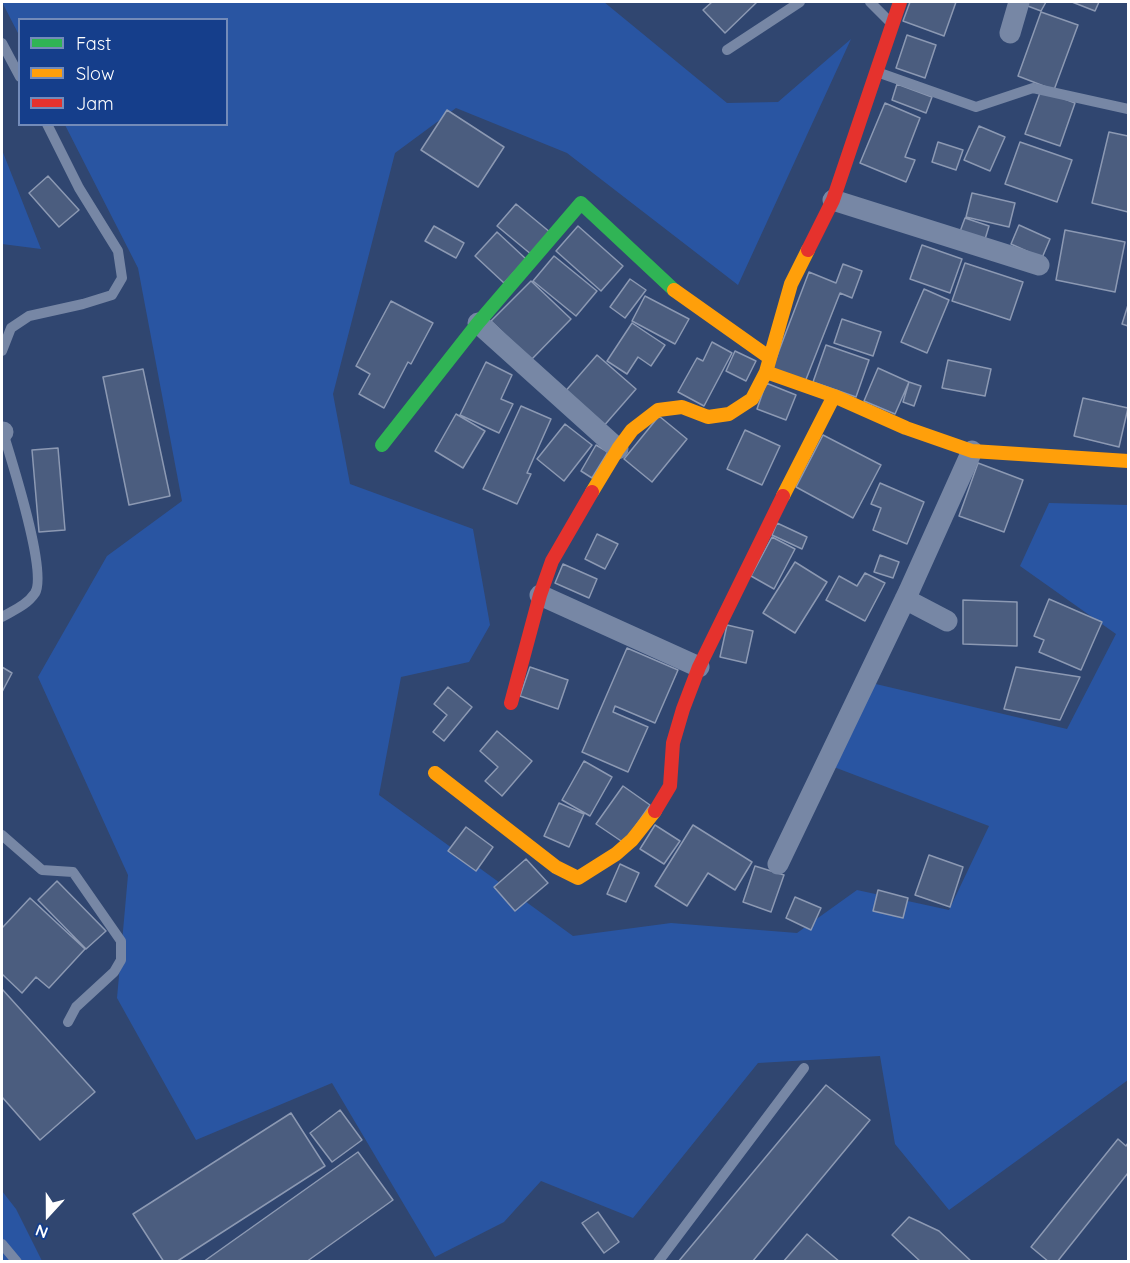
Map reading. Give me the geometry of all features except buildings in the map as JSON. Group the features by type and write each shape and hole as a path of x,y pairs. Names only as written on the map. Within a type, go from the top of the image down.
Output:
{"street":[{"path":"511,703 540,595 552,561 618,449 632,430 658,410 681,407 708,417 729,414 752,399 768,365 791,284 833,200 900,2"},
{"path":"1010,33 1019,2"},
{"path":"833,200 1039,265"},
{"path":"382,445 478,323 581,203 682,297 768,365 906,428 972,451 1128,460"},
{"path":"478,323 618,449"},
{"path":"435,773 556,867 578,878 616,854 632,840 658,808 670,786 673,743 682,709 699,667 834,396"},
{"path":"778,864 905,599 972,451"},
{"path":"540,595 699,667"},
{"path":"905,599 947,621"}],"lane":[{"path":"727,50 800,2"},
{"path":"870,2 893,25"},
{"path":"2,43 18,73"},
{"path":"877,72 976,107 1033,88 1128,109"},
{"path":"2,351 11,328 29,316 112,295 122,278 118,250 79,188 48,126"},
{"path":"2,431 36,555 38,578 36,591 23,606 2,617"},
{"path":"2,835 42,870 72,872 121,941 121,960 114,972 76,1006 68,1022"},
{"path":"658,1262 804,1068"},
{"path":"2,1244 17,1262"}],"shaded area":[{"path":"2,2 604,2 727,103 778,102 851,39 738,285 567,153 456,108 395,153 333,394 350,484 473,529 490,625 469,662 401,677 379,795 573,936 671,923 797,933 857,890 949,910 989,826 826,764 863,681 1067,729 1116,634 1020,566 1049,503 1128,505 1128,1080 949,1210 895,1144 880,1056 758,1063 633,1218 541,1181 504,1222 435,1257 332,1083 196,1140 117,998 128,875 38,677 107,556 182,501 138,268 66,126 228,126 228,18 18,18 18,33"},
{"path":"2,150 41,249 2,244"},
{"path":"2,1191 16,1209 42,1261 2,1261"}],"traffic: fast":[{"path":"382,445 478,323 581,203 674,290"}],"traffic: slow":[{"path":"808,250 791,284 766,372 834,396 906,428 972,451 1128,461"},
{"path":"674,290 770,358"},
{"path":"592,492 632,430 658,410 682,407 708,417 729,414 752,399 766,372"},
{"path":"783,496 834,396"},
{"path":"435,773 556,867 578,878 616,854 632,840 655,811"}],"traffic: jam":[{"path":"808,250 833,200 900,2"},
{"path":"511,703 540,595 552,561 592,492"},
{"path":"655,811 670,786 673,743 699,667 783,496"}]}
